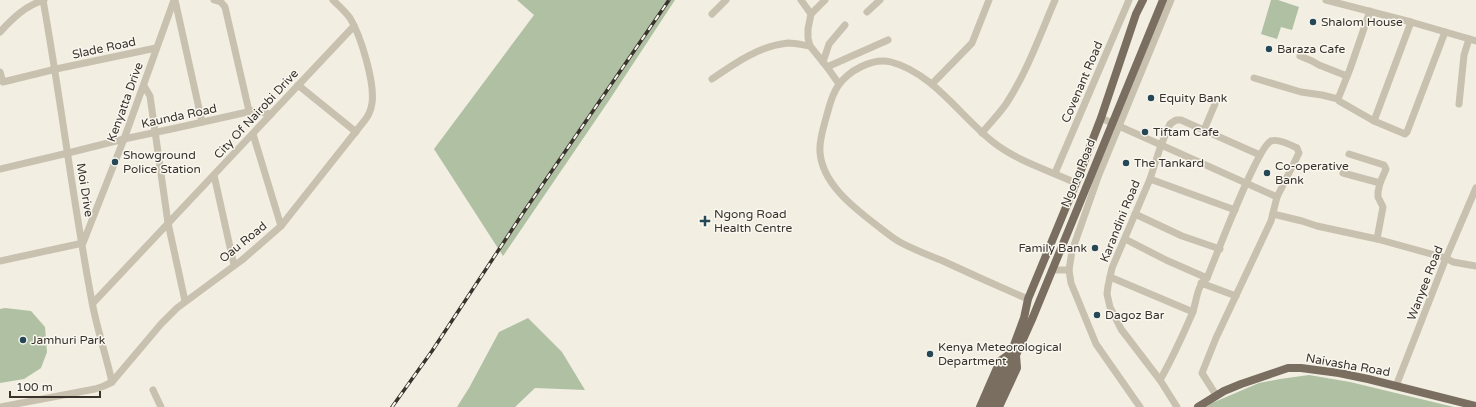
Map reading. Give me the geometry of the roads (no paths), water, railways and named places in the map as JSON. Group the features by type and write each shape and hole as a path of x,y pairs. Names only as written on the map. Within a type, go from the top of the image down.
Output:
{"main road":[{"name":"Ngong Road","path":"994,407 1013,354 1028,299 1101,118 1136,14 1143,0"},
{"name":"Ngong Road","path":"986,407 1033,318 1060,250 1116,124 1163,0"},
{"name":"Ngong Road","path":"980,407 1000,361 1013,354"},
{"name":"Ngong Road","path":"999,407 1017,368 1013,354"},
{"name":"Naivasha Road","path":"1198,407 1216,395 1241,384 1292,368 1339,373 1476,406"}],"street":[{"path":"0,32 26,8 44,0"},
{"name":"Moi Drive","path":"44,0 92,303 112,382"},
{"name":"Kenyatta Drive","path":"83,243 144,86 174,0"},
{"path":"174,0 202,122"},
{"path":"214,0 221,2 225,7 249,111"},
{"name":"Oau Road","path":"0,407 95,389 112,382 161,324 185,301 234,265 281,226 356,132 370,111 372,98 366,60 354,26 348,15 333,0"},
{"path":"712,14 726,0"},
{"path":"801,0 814,11"},
{"path":"819,0 807,34 810,46 839,84"},
{"path":"814,11 825,0"},
{"path":"867,12 880,0"},
{"path":"932,84 972,43 989,0"},
{"path":"982,133 1005,105 1026,69 1055,0"},
{"name":"Covenant Road","path":"1055,173 1129,0"},
{"path":"1140,407 1096,344 1071,283 1069,270 1072,253 1116,124 1171,0"},
{"path":"1326,0 1411,22 1472,40 1464,55 1459,104"},
{"path":"1338,99 1370,12"},
{"path":"1374,121 1411,22"},
{"path":"825,64 829,44 846,25"},
{"name":"City Of Nairobi Drive","path":"92,303 354,26"},
{"path":"1254,78 1301,92 1322,94 1338,99 1374,121 1405,134 1408,132 1445,32"},
{"path":"825,64 888,40"},
{"path":"712,79 734,64 765,48 788,44 810,46"},
{"name":"Slade Road","path":"1,83 56,69 156,48"},
{"path":"1300,56 1347,76"},
{"path":"1028,299 898,241 854,207 840,192 827,173 823,165 820,152 823,128 832,97 839,84 846,77 875,61 883,60 912,70 932,84 982,133 1010,153 1076,183"},
{"path":"0,72 1,83"},
{"path":"298,85 356,132"},
{"path":"144,86 150,96 168,223 185,301"},
{"path":"1204,130 1215,104"},
{"name":"Kaunda Road","path":"0,169 249,111 254,110 271,114"},
{"path":"1101,118 1277,196"},
{"name":"Karandini Road","path":"1178,407 1160,380 1121,329 1112,312 1107,294 1110,276 1150,179 1161,145 1170,124 1176,120 1181,120 1260,155"},
{"path":"252,134 281,226"},
{"path":"1160,380 1167,369 1192,312 1204,280 1220,250 1246,183 1267,144 1274,140 1294,146 1299,150 1277,196 1273,214 1216,338 1202,373 1216,395"},
{"path":"1350,154 1384,165 1386,171 1380,183 1377,194 1383,207 1377,239"},
{"path":"1343,173 1380,183"},
{"path":"214,175 234,265"},
{"path":"1150,179 1235,210"},
{"name":"Wanyee Road","path":"1396,386 1446,258 1476,188"},
{"path":"1135,214 1182,236 1220,250"},
{"path":"1273,214 1317,226 1377,239 1446,258 1453,262 1476,266"},
{"path":"1125,239 1236,296"},
{"path":"0,261 83,243"},
{"path":"1060,250 1072,253"},
{"path":"1052,270 1069,270"},
{"path":"1110,276 1192,312"},
{"path":"153,390 161,407"}],"railway":[{"path":"392,407 432,351 523,213 669,0"}],"place":[{"name":"Shalom House","path":"1313,22"},
{"name":"Baraza Cafe","path":"1269,49"},
{"name":"Equity Bank","path":"1151,98"},
{"name":"Tiftam Cafe","path":"1145,132"},
{"name":"Showground Police Station","path":"115,162"},
{"name":"The Tankard","path":"1126,163"},
{"name":"Co-operative Bank","path":"1267,173"},
{"name":"Ngong Road Health Centre","path":"705,221"},
{"name":"Family Bank","path":"1095,248"},
{"name":"Dagoz Bar","path":"1097,315"},
{"name":"Jamhuri Park","path":"23,340"},
{"name":"Kenya Meteorological Department","path":"930,354"}]}
